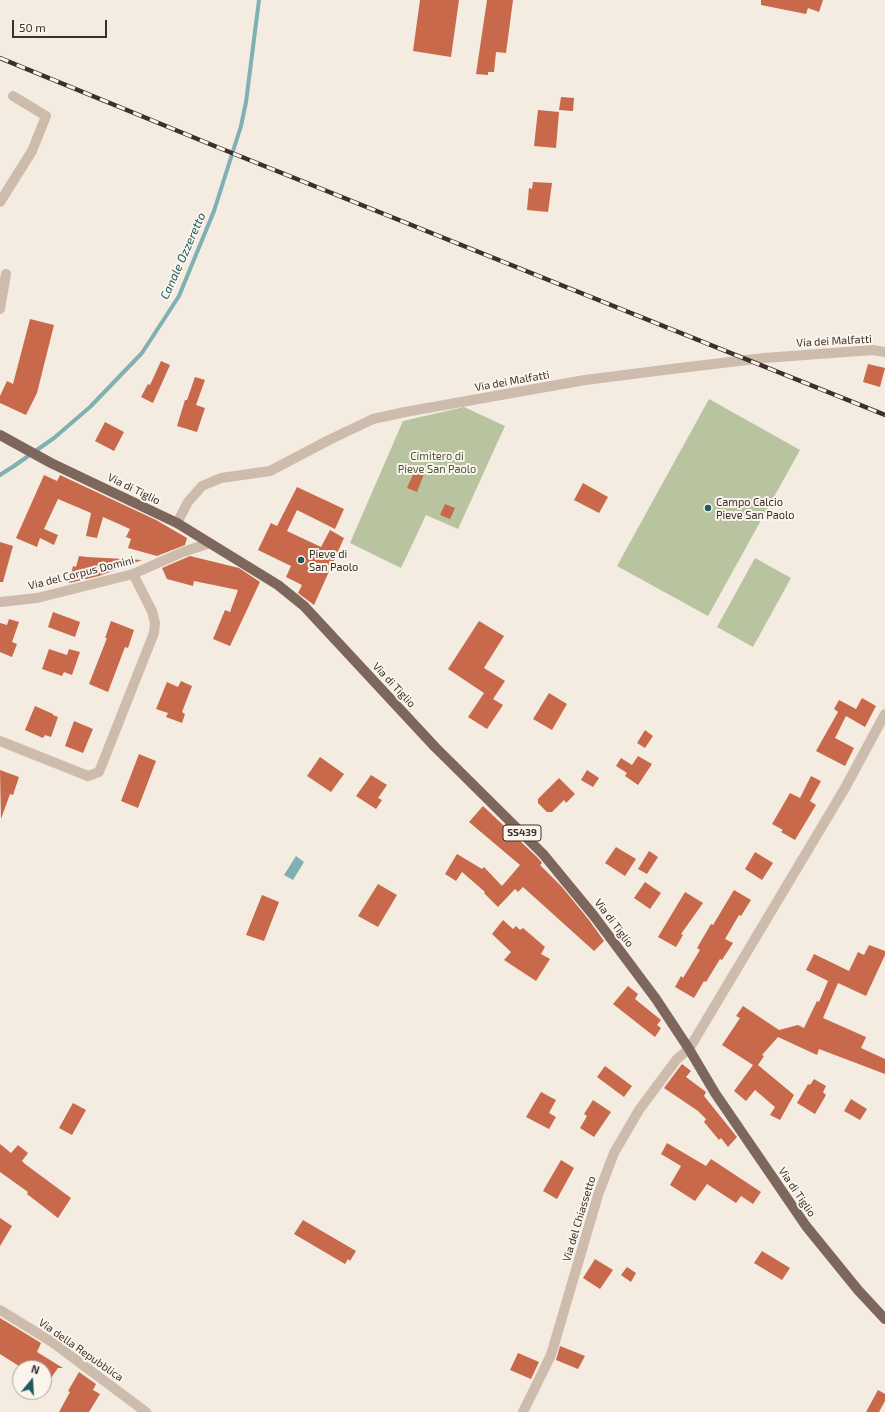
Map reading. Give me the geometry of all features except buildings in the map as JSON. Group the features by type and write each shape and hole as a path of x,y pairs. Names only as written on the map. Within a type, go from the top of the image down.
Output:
{"main road":[{"name":"Via di Tiglio","path":"0,435 51,462 177,523 278,585 304,606 435,748 543,854 594,916 656,999 715,1092 806,1226 858,1290 885,1319"}],"street":[{"path":"0,202 32,151 46,116 13,96"},
{"path":"0,309 6,274"},
{"name":"Via dei Malfatti","path":"177,523 188,502 202,486 221,478 270,471 373,419 405,412 578,382 680,368 771,357 873,350 885,352"},
{"name":"Via del Corpus Domini","path":"0,602 37,598 133,574 183,552 210,543"},
{"path":"0,741 88,776 99,772 154,633 155,623 152,611 133,574"},
{"path":"689,1049 834,807 885,714"},
{"name":"Via del Chiassetto","path":"523,1412 551,1355 598,1195 614,1153 639,1110 677,1059 689,1049"},
{"name":"Via della Repubblica","path":"0,1310 52,1342 146,1412"}],"green space":[{"name":"Campo Calcio Pieve San Paolo","path":"709,399 800,450 708,616 617,566"},
{"name":"Cimitero di Pieve San Paolo","path":"464,407 505,426 458,529 426,515 401,568 350,543 403,421"},
{"path":"755,558 791,578 753,647 717,627"}],"water":[{"path":"296,856 304,862 293,880 284,875"}],"waterway":[{"name":"Canale Ozzeretto","path":"0,475 54,438 90,407 142,353 179,296 214,211 241,126 246,102 259,0"}],"railway":[{"path":"0,58 217,147 885,415"}],"place":[{"name":"Campo Calcio Pieve San Paolo","path":"708,508"},
{"name":"Pieve di San Paolo","path":"301,560"}]}
